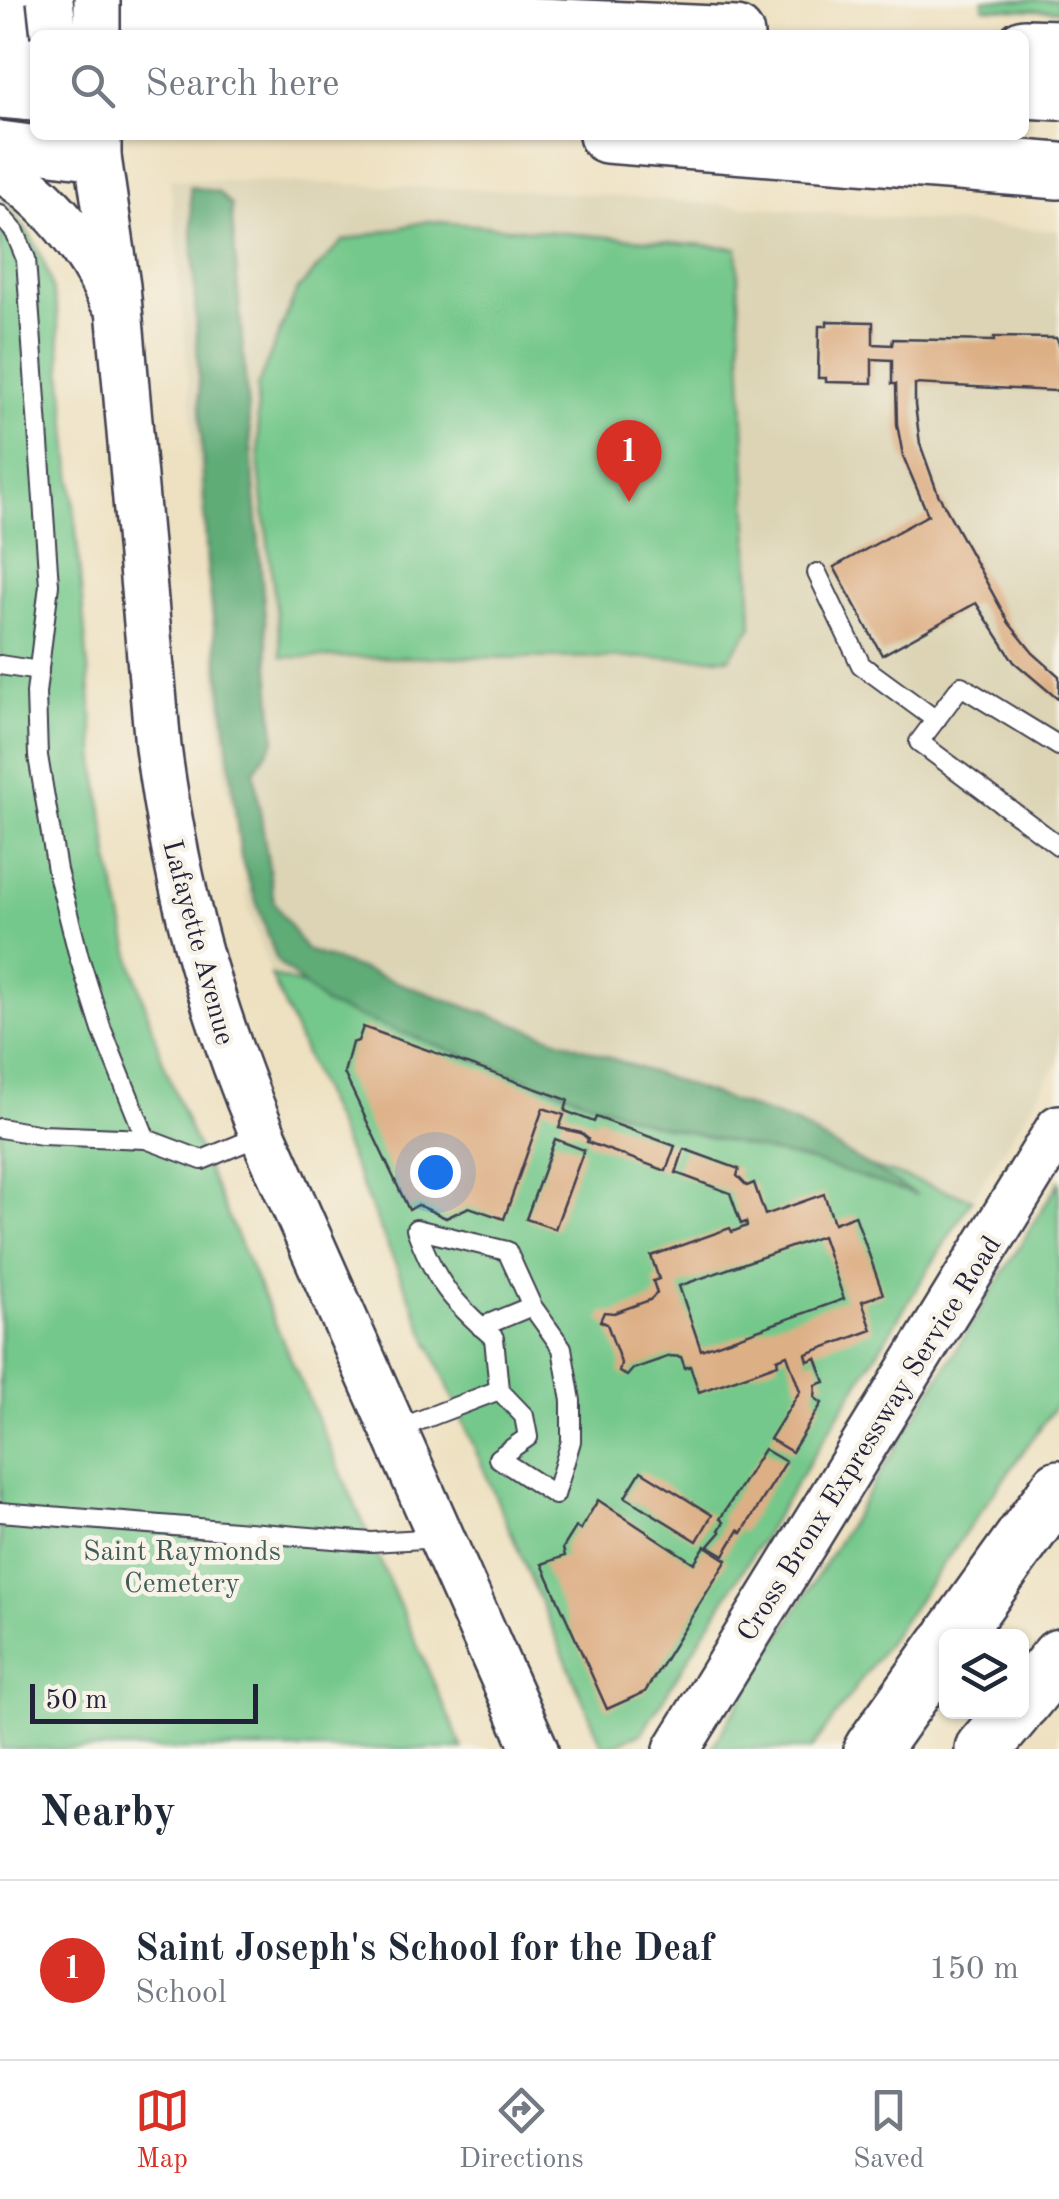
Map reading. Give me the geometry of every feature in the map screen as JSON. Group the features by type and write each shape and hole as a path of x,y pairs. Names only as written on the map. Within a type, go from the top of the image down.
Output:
{"highway":[{"path":"0,1 628,30"},
{"path":"0,43 30,45"},
{"path":"1029,47 1059,48"},
{"path":"0,90 30,92"},
{"path":"1029,90 1059,92"},
{"path":"645,140 808,176 1059,196"},
{"path":"669,140 1059,171"},
{"path":"958,1629 1059,1488"},
{"path":"872,1749 939,1656"},
{"path":"1029,1695 1059,1660"}],"street":[{"path":"50,0 53,30"},
{"path":"97,0 97,30"},
{"path":"0,144 85,143"},
{"name":"Lafayette Avenue","path":"85,143 120,320 168,821 203,974 227,1048 263,1135 535,1749"},
{"path":"0,169 40,197 64,224 106,286 120,320"},
{"name":"Cross Bronx Expressway Service Road","path":"677,1749 1059,1128"}],"lane":[{"path":"0,215 14,232 26,259 49,585 35,711 38,756 57,870 78,957 102,1030 146,1139"},
{"path":"817,573 861,664 936,720"},
{"path":"0,664 39,670"},
{"path":"1059,746 961,686 920,742 1059,846"},
{"path":"0,1128 42,1135 146,1139 202,1160 263,1135"},
{"path":"416,1229 507,1251 532,1306 562,1348 571,1401 571,1440 555,1495 498,1458 528,1437 524,1416 499,1390 494,1338 461,1309 432,1272 416,1229"},
{"path":"481,1327 532,1306"},
{"path":"394,1430 499,1390"},
{"path":"0,1512 371,1542 442,1538"}],"shaded area":[{"path":"170,179 550,191 1059,231 1059,1061 972,1199 271,975 249,910 224,773"}],"green space":[{"path":"983,0 1059,0 1059,11 984,8"},
{"path":"190,187 218,192 231,205 275,740 254,771 274,902 306,950 797,1124 917,1195 814,1162 649,1123 326,1005 277,961 241,858 207,564"},
{"name":"Saint Raymonds Cemetery","path":"0,202 38,250 57,309 97,772 110,862 133,966 188,1126 463,1749 0,1749"},
{"path":"428,221 737,248 752,626 729,658 282,657 259,468 257,387 297,290 343,241"},
{"path":"271,975 972,1199 642,1733 604,1749"},
{"path":"1059,1182 1059,1401 812,1749 711,1749"}],"building":[{"path":"827,321 873,322 873,344 892,345 893,339 1056,338 1059,388 1055,391 915,384 915,405 920,444 938,494 1009,623 1033,653 1059,676 1059,700 1014,662 976,603 882,655 834,567 928,515 903,456 892,360 872,359 872,383 826,382 826,378 818,378 819,326 827,326"},
{"path":"363,1027 568,1100 565,1111 594,1122 596,1117 675,1146 666,1171 587,1142 581,1133 559,1128 564,1115 543,1108 504,1219 469,1207 446,1218 418,1205 409,1210 344,1073 352,1043 358,1041"},
{"path":"555,1139 584,1150 555,1229 526,1219"},
{"path":"684,1149 739,1169 737,1176 747,1186 754,1183 765,1215 824,1194 834,1223 855,1215 883,1294 862,1301 872,1330 806,1354 808,1361 816,1358 825,1382 816,1385 815,1398 822,1403 792,1452 770,1439 800,1391 787,1355 777,1359 778,1364 699,1392 690,1366 685,1368 681,1357 670,1356 633,1369 627,1376 619,1372 621,1363 607,1324 600,1321 604,1312 614,1313 650,1300 657,1293 653,1281 659,1279 651,1256 730,1228 732,1232 747,1226 746,1222 741,1224 730,1193 676,1173","holes":["822,1236 844,1299 701,1350 679,1286"]},
{"path":"764,1449 786,1462 724,1555 709,1546 721,1532 724,1522 720,1519"},
{"path":"641,1471 712,1515 697,1541 625,1497"},
{"path":"598,1500 694,1563 705,1546 727,1560 645,1692 607,1709 542,1564 565,1556 563,1548 576,1527 580,1530"}],"place":[{"name":"Saint Joseph's School for the Deaf","path":"629,502"}]}
